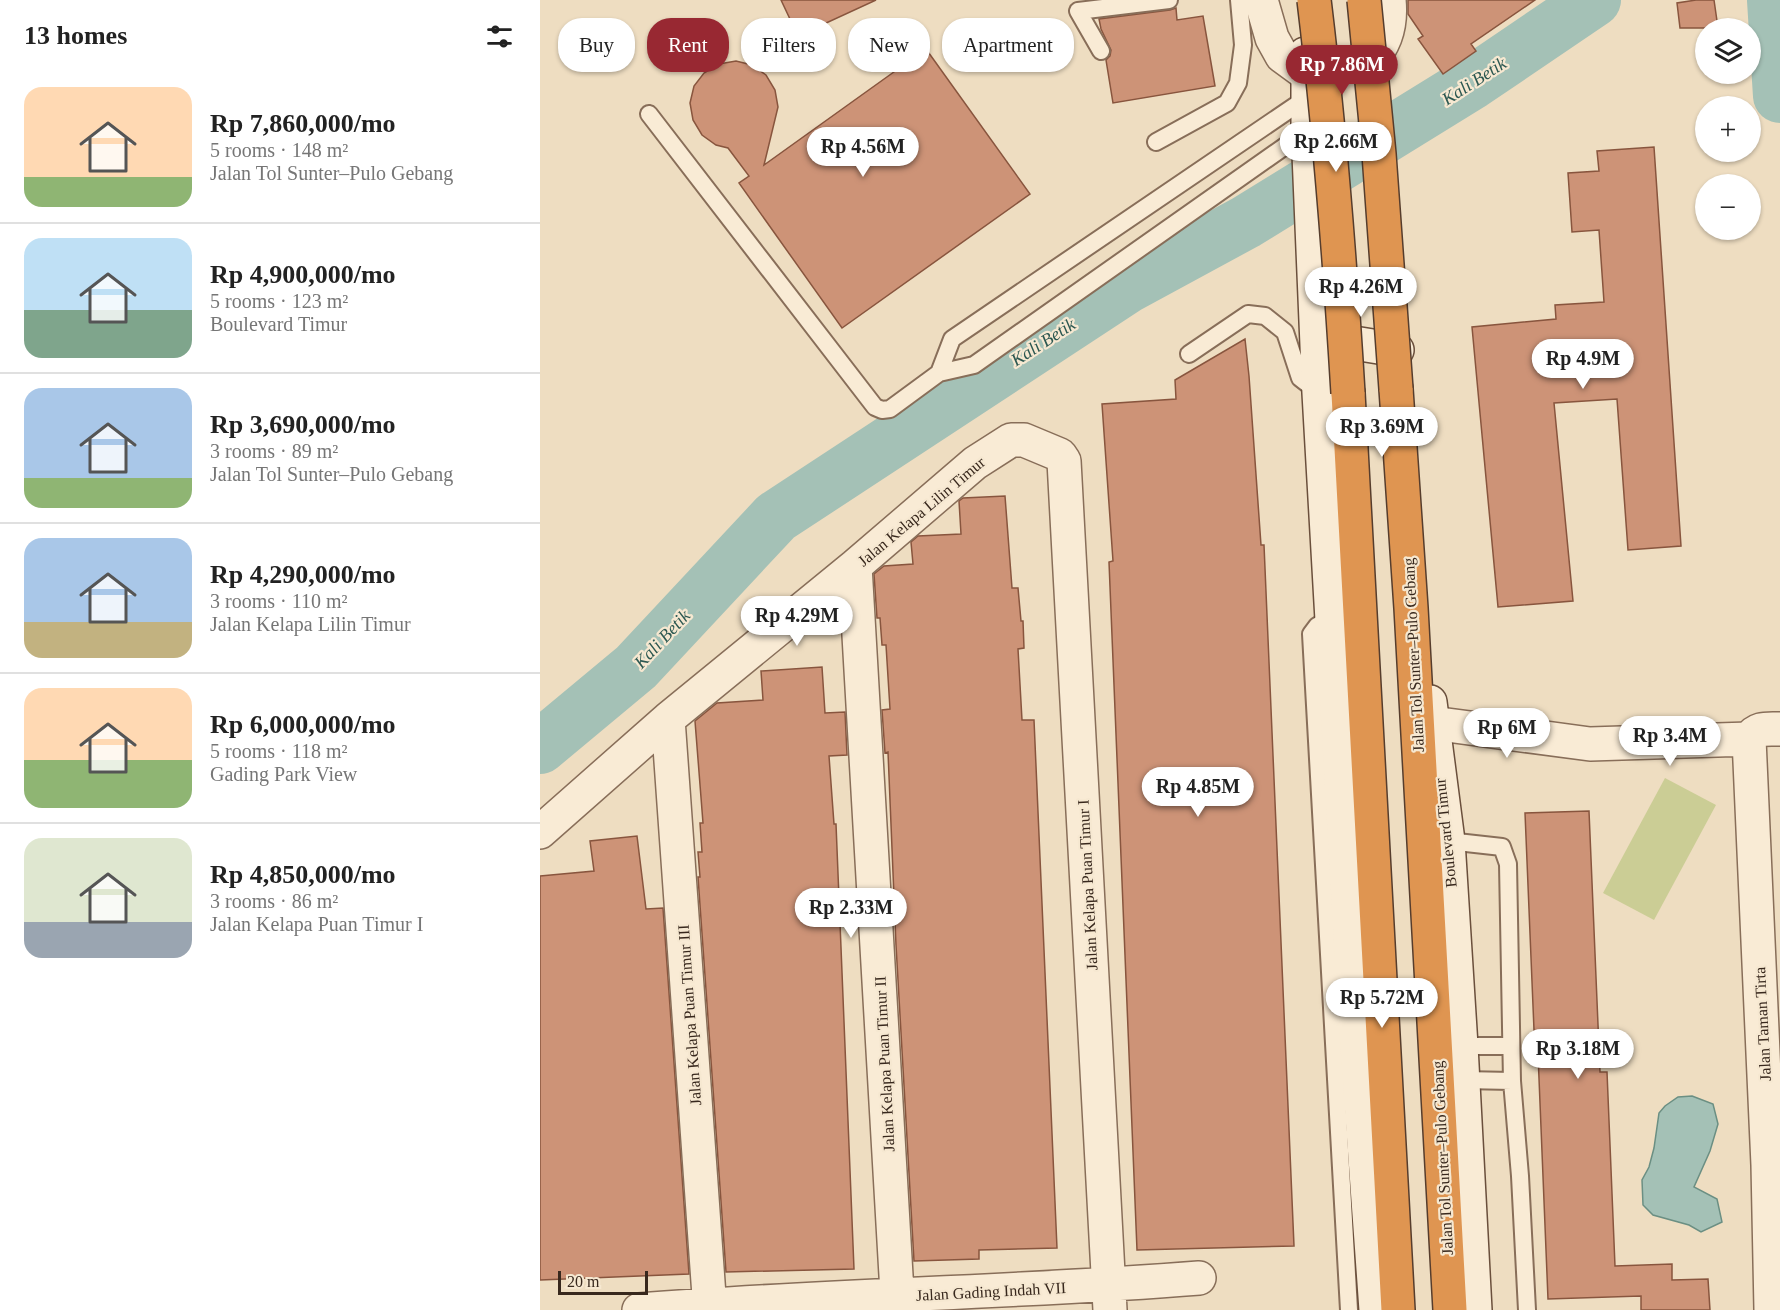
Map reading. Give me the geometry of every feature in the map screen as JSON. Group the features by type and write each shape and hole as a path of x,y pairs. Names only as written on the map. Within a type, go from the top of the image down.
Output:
{"highway":[{"name":"Jalan Tol Sunter–Pulo Gebang","path":"1364,0 1379,154 1406,539 1450,1310"},
{"path":"1305,7 1326,95 1339,245 1398,1310"}],"street":[{"path":"1261,0 1272,38 1282,56 1308,86"},
{"name":"Boulevard Timur","path":"1358,0 1397,350 1432,723 1448,841 1475,1310"},
{"path":"1366,69 1383,45 1391,13 1389,0"},
{"path":"1305,7 1319,393 1354,1005 1376,1310"},
{"path":"1317,337 1397,350"},
{"name":"Jalan Kelapa Lilin Timur","path":"540,832 668,719 855,566 975,463 1011,440 1024,440 1060,455 1064,461"},
{"name":"Jalan Kelapa Puan Timur I","path":"1064,461 1110,1298"},
{"name":"Jalan Kelapa Puan Timur II","path":"855,566 898,1303"},
{"name":"Jalan Kelapa Puan Timur III","path":"668,719 709,1307"},
{"path":"1432,723 1590,744 1764,732"},
{"name":"Jalan Taman Tirta","path":"1764,732 1768,1153 1772,1310"},
{"name":"Jalan Gading Indah VII","path":"639,1310 1110,1298 1199,1278"}],"lane":[{"path":"1101,51 1076,5 1169,0"},
{"path":"1156,142 1227,103 1238,83 1243,45 1239,0"},
{"path":"939,373 952,339 1308,86"},
{"path":"649,114 875,407 882,410 890,409 939,373 974,365 1308,138"},
{"path":"1190,354 1248,314 1265,316 1285,332 1300,378 1319,393"},
{"path":"1333,617 1317,626 1311,634 1349,1310"},
{"path":"1448,841 1502,848 1508,864 1512,1081 1527,1310"},
{"path":"1461,1046 1511,1046"},
{"path":"1463,1080 1512,1081"}],"green space":[{"path":"1665,778 1716,805 1654,920 1603,893"}],"shaded area":[{"path":"1692,1096 1713,1104 1718,1124 1710,1151 1694,1187 1717,1199 1722,1222 1701,1232 1689,1225 1653,1215 1643,1205 1642,1180 1649,1167 1654,1148 1659,1113 1678,1097"}],"building":[{"path":"781,0 876,0 836,18 790,18"},
{"path":"1408,0 1535,0 1471,44 1476,51 1443,74 1418,39 1423,36 1408,14"},
{"path":"1714,0 1717,18 1695,18 1695,28 1680,28 1677,3"},
{"path":"1176,8 1177,20 1203,16 1215,86 1113,103 1106,60 1111,50 1099,19"},
{"path":"930,55 1030,194 842,328 739,183 749,176 728,148 716,145 702,135 693,120 690,103 694,86 704,73 729,72 729,62 736,61 741,62 741,72 762,72 766,75 775,90 778,107 764,165 894,72 930,72"},
{"path":"1654,147 1681,546 1628,550 1617,399 1554,403 1573,601 1498,607 1472,327 1556,319 1555,305 1604,302 1599,230 1572,232 1568,173 1599,171 1597,151"},
{"path":"1245,339 1261,545 1264,545 1294,1246 1137,1250 1109,562 1113,561 1102,404 1176,399 1175,380"},
{"path":"1005,496 1012,588 1018,588 1021,621 1023,621 1024,648 1018,649 1022,720 1034,720 1057,1248 979,1250 979,1259 914,1261 896,945 888,752 885,753 882,710 890,709 886,645 882,645 880,618 877,618 874,574 884,566 913,564 911,542 918,536 961,534 959,501 963,498"},
{"path":"822,667 825,713 845,712 847,755 829,756 834,824 836,824 854,1269 726,1272 698,877 700,877 698,852 702,852 700,823 703,823 695,721 717,703 763,700 761,671"},
{"path":"1589,811 1600,1072 1607,1072 1615,1266 1672,1264 1672,1280 1708,1279 1710,1310 1641,1310 1641,1296 1548,1299 1525,813"},
{"path":"637,836 646,909 663,908 689,1274 540,1280 540,876 594,871 590,841"}],"waterway":[{"name":"Kali Betik","path":"540,747 636,667 776,517 1128,286 1246,222 1473,82 1594,0"},
{"path":"1774,0 1780,96"}]}
